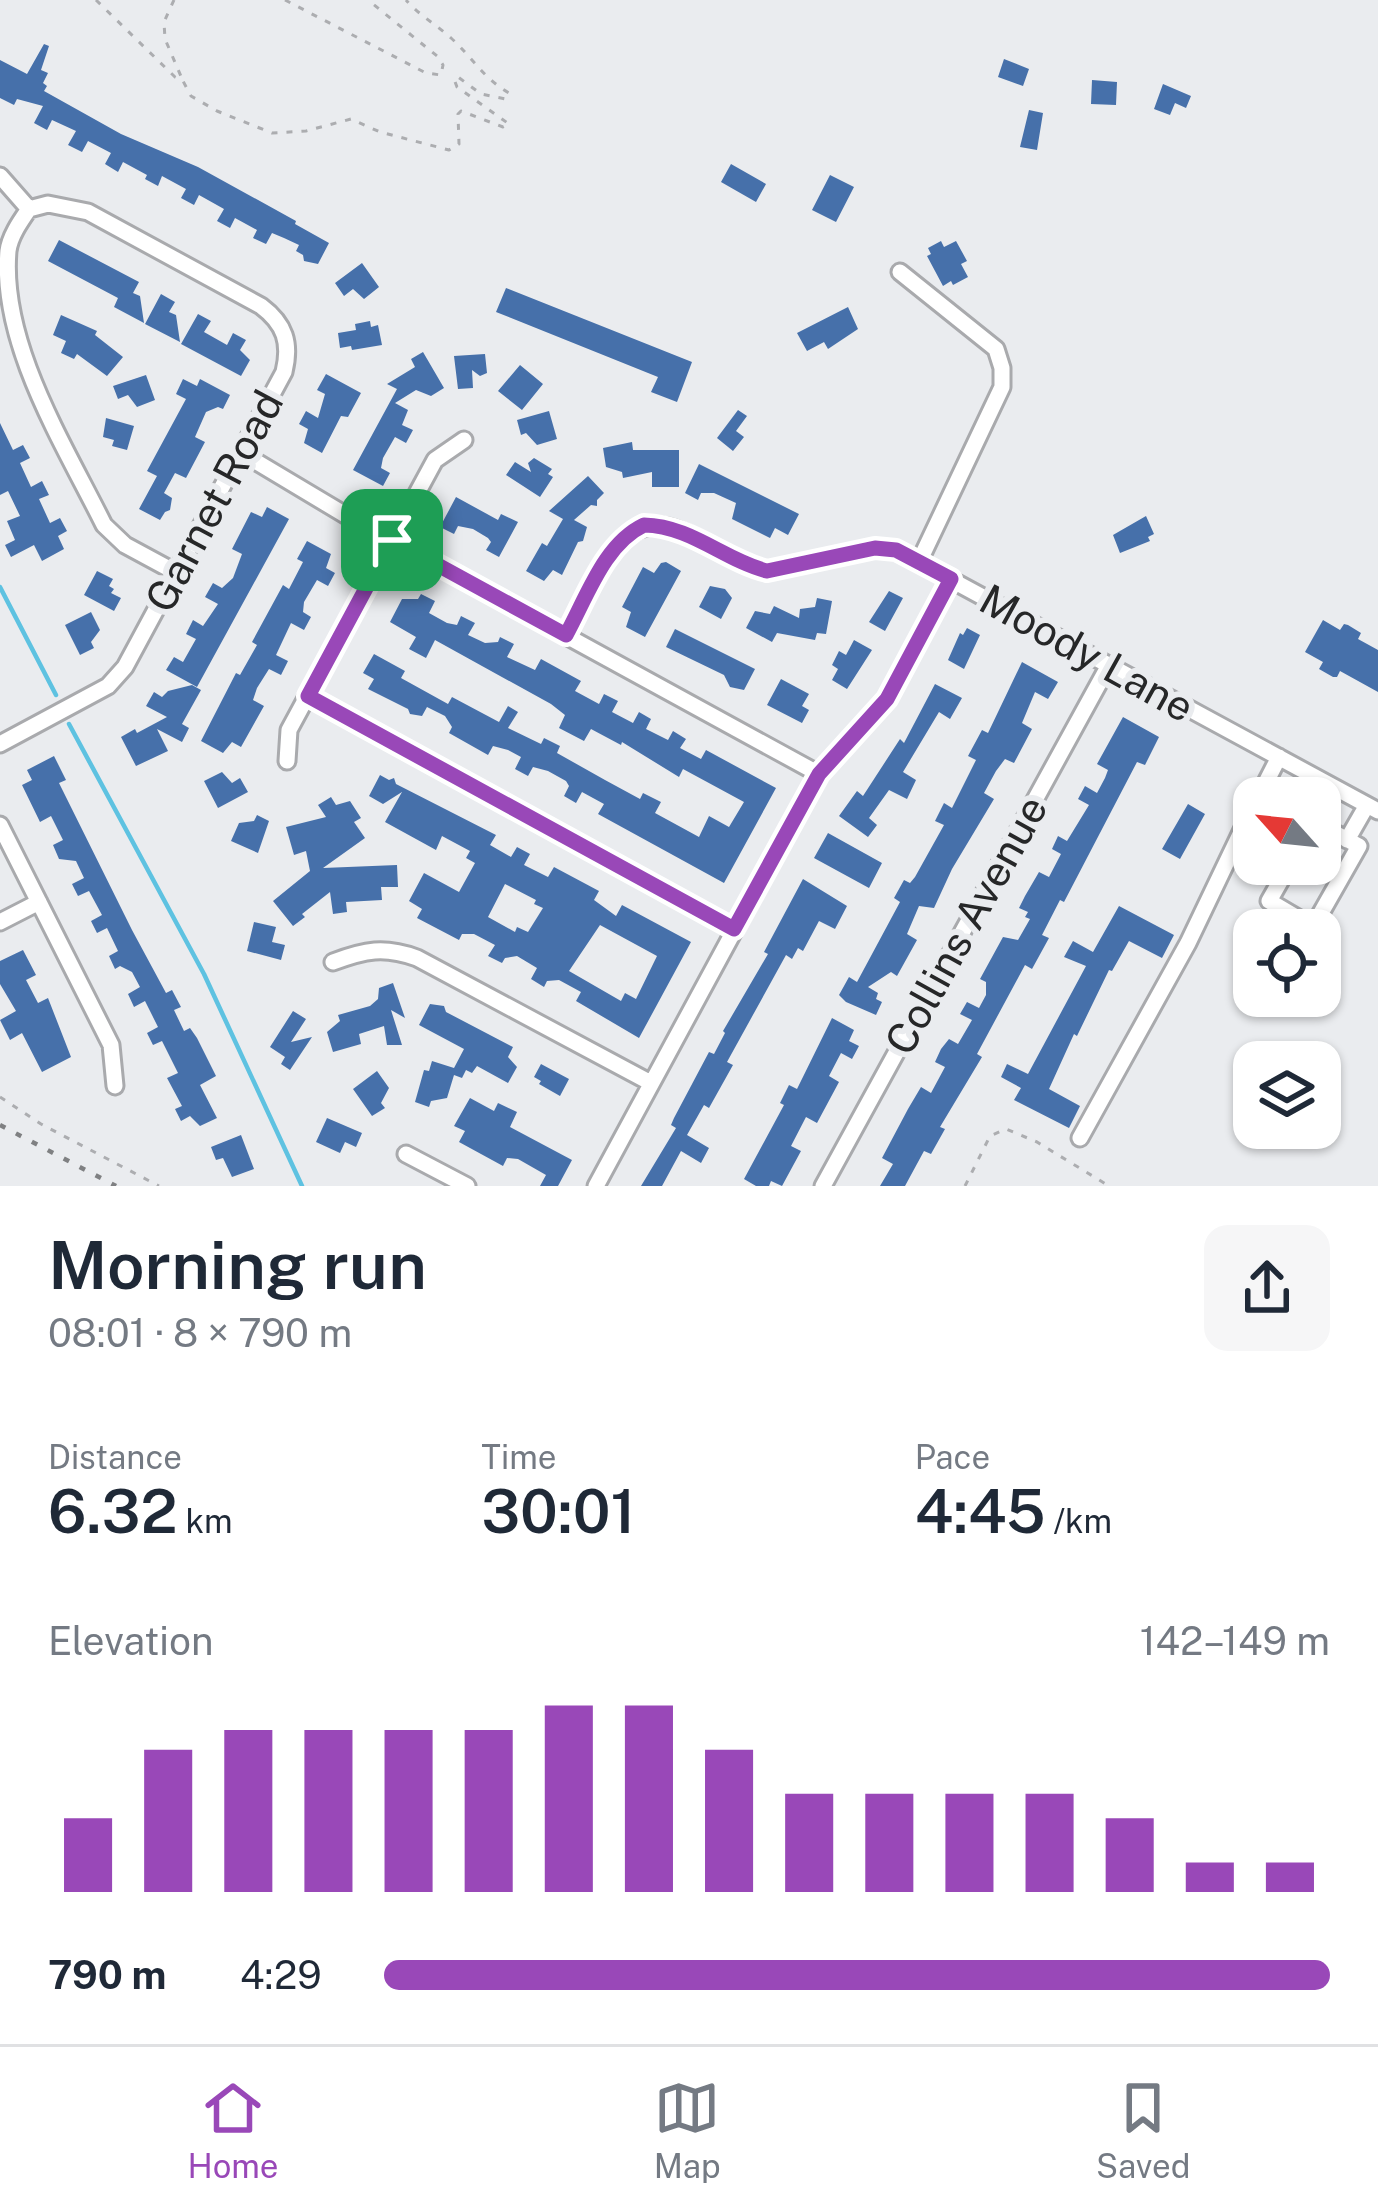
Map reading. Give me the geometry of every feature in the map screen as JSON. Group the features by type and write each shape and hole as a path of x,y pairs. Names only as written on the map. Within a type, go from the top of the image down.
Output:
{"street":[{"path":"0,176 29,209 8,250 12,319 23,362 104,524 124,545 176,572"},
{"name":"Garnet Road","path":"0,744 108,686 125,667 284,371 289,352 277,318 88,212 48,204 29,209"},
{"path":"900,272 996,349 1002,368 1002,387 919,562"},
{"path":"287,761 289,730 435,460 464,440"},
{"path":"240,452 819,774"},
{"name":"Moody Lane","path":"566,635 614,547 627,533 644,525 681,530 750,567 767,571 875,548 896,550 1373,808"},
{"path":"596,1186 819,774 887,699 951,579"},
{"name":"Collins Avenue","path":"823,1186 1109,665"},
{"path":"308,696 734,929"},
{"path":"1269,777 1279,758"},
{"path":"1347,840 1373,808"},
{"path":"0,825 111,1045 115,1086"},
{"path":"1341,837 1359,847 1341,878"},
{"path":"1080,1138 1188,943 1233,850"},
{"path":"1278,885 1269,901 1313,927 1337,885"},
{"path":"0,922 39,902"},
{"path":"333,962 370,949 395,950 417,958 652,1083"},
{"path":"406,1154 467,1186"}],"path":[{"path":"96,0 184,81"},
{"path":"174,0 164,22 165,39 191,97 272,133 305,131 350,119 448,150 459,144 461,110 488,123 509,124 457,87 454,79 458,77 481,94 506,99 509,93 406,0"},
{"path":"285,0 426,73 441,75 443,64 437,56 368,0"},
{"path":"0,1096 41,1124 159,1186"},
{"path":"964,1186 990,1136 1006,1130 1037,1142 1109,1186"}],"building":[{"path":"44,44 49,46 41,70 48,73 44,91 296,221 329,243 318,264 304,261 296,251 299,245 284,238 272,233 266,244 253,238 257,230 235,218 230,228 217,221 224,209 199,195 194,205 181,198 186,189 162,176 158,186 123,162 118,172 105,164 111,153 88,141 82,152 68,145 76,131 52,120 47,130 34,123 43,106 17,99 14,105 0,98 0,60 27,74"},
{"path":"1004,59 1029,69 1023,86 998,77"},
{"path":"1092,80 1117,82 1116,105 1091,104"},
{"path":"1163,84 1191,96 1186,108 1175,103 1170,115 1154,109"},
{"path":"1029,110 1043,113 1037,150 1020,147"},
{"path":"731,164 766,184 756,202 721,182"},
{"path":"830,175 854,187 836,222 812,210"},
{"path":"59,240 139,282 133,293 140,296 144,323 114,307 118,298 48,261"},
{"path":"941,241 944,247 956,241 967,261 961,264 968,277 953,285 951,281 943,286 927,256 931,254 928,248"},
{"path":"362,263 379,287 364,299 353,289 344,296 335,283"},
{"path":"506,288 692,362 677,402 651,392 658,377 496,312"},
{"path":"161,294 175,302 169,312 176,315 180,342 145,324"},
{"path":"848,307 858,329 828,349 824,342 807,351 797,333"},
{"path":"198,314 211,321 204,332 227,345 233,333 246,340 240,350 250,360 241,376 181,344"},
{"path":"61,315 97,331 95,335 123,357 107,376 77,354 74,359 61,353 66,341 53,335"},
{"path":"370,321 371,327 378,325 382,345 340,348 338,333"},
{"path":"423,352 444,388 431,396 416,390 395,403 408,410 402,425 413,430 406,443 395,437 383,458 381,468 390,473 383,486 353,470 397,389 387,384 415,367 411,359"},
{"path":"485,354 487,373 480,376 472,370 473,388 458,389 454,356"},
{"path":"520,365 543,384 522,410 498,391"},
{"path":"326,374 361,393 348,417 341,416 322,453 304,443 308,429 299,424 306,411 318,418 325,394 317,390"},
{"path":"146,375 155,400 137,407 128,395 118,399 113,386"},
{"path":"183,379 197,386 200,379 230,395 223,409 206,412 195,437 205,442 186,478 175,473 164,493 172,498 170,510 160,520 139,509 157,476 147,471 186,399 176,394"},
{"path":"738,410 747,416 736,431 744,437 733,451 717,438"},
{"path":"549,411 557,439 537,445 526,433 521,435 517,420"},
{"path":"106,418 134,426 127,450 112,446 114,440 103,437"},
{"path":"0,423 13,450 23,445 30,458 20,463 31,487 42,481 49,495 39,499 50,523 60,518 67,531 58,536 64,549 42,561 34,545 11,557 5,545 15,540 7,521 20,516 8,491 0,495"},
{"path":"632,442 633,450 679,450 679,487 652,487 652,472 623,478 622,472 606,467 603,448"},
{"path":"534,458 552,469 548,474 553,477 540,497 506,475 515,462 531,472 528,463"},
{"path":"699,464 799,514 788,535 775,528 770,538 732,519 736,503 714,493 701,493 698,500 685,493"},
{"path":"588,476 604,493 597,506 591,505 574,520 587,527 562,575 553,570 544,581 526,571 563,519 549,511"},
{"path":"456,497 498,520 501,514 518,522 499,557 486,550 491,542 488,538 473,529 458,526 454,534 440,527"},
{"path":"267,507 289,519 197,687 166,670 174,657 183,662 196,639 186,634 193,620 203,626 218,604 205,597 213,583 222,588 233,578 242,554 232,549 251,512 262,517"},
{"path":"1146,516 1154,534 1148,537 1150,541 1120,553 1113,535"},
{"path":"307,541 331,554 326,568 335,573 328,586 317,580 304,602 303,612 311,617 304,630 291,623 276,655 288,661 281,675 269,669 257,688 253,700 264,706 241,747 232,742 223,753 201,741 236,673 240,675 257,645 252,642 283,585 289,589 303,562 297,559"},
{"path":"666,562 681,571 645,637 626,627 631,612 622,607 643,567 654,573"},
{"path":"97,571 113,579 111,593 121,598 114,611 84,595"},
{"path":"710,586 725,589 732,598 721,619 699,607"},
{"path":"889,591 903,598 885,631 869,622"},
{"path":"421,594 435,601 429,613 447,623 457,625 461,616 475,623 468,635 485,643 498,642 500,637 514,644 507,657 535,670 541,659 581,681 575,691 599,704 604,694 618,701 612,712 633,723 639,712 651,719 646,729 668,740 673,731 686,739 680,748 701,759 706,750 776,788 724,883 598,814 604,804 582,792 576,803 564,796 569,786 566,781 548,771 533,767 528,776 515,769 521,757 493,746 488,755 449,733 452,727 445,716 427,707 422,716 410,714 368,689 374,679 363,673 374,654 405,671 401,678 448,704 452,697 499,722 508,706 518,712 508,728 541,744 544,738 560,746 557,753 605,780 640,799 643,793 661,802 655,813 699,837 709,816 729,827 744,802 683,769 679,777 591,729 584,741 559,728 565,715 551,704 435,640 426,658 409,649 416,637 390,622 402,599 418,599"},
{"path":"817,598 832,601 826,634 817,633 815,640 777,633 772,642 746,628 755,611 770,614 774,606 799,618 800,609 815,607"},
{"path":"91,612 100,630 91,642 94,648 80,655 65,625"},
{"path":"1323,620 1340,630 1348,625 1361,633 1358,639 1378,650 1378,692 1340,671 1333,677 1319,669 1323,662 1305,652"},
{"path":"967,628 980,635 964,669 948,660"},
{"path":"675,629 755,669 744,690 730,687 724,675 666,647"},
{"path":"854,640 872,650 847,689 832,680 838,669 832,665 839,651 846,655"},
{"path":"1022,662 1058,682 1048,699 1035,692 1022,723 1032,729 1014,763 1005,759 996,771 984,793 994,799 934,908 919,906 907,934 917,940 897,976 891,972 868,987 882,1002 876,1015 846,1002 839,995 849,977 857,982 900,902 894,898 904,880 910,883 915,877 944,825 935,821 944,803 952,808 976,760 968,756 982,730 988,733"},
{"path":"781,679 809,694 802,706 809,710 802,723 767,705"},
{"path":"935,684 962,698 950,719 939,712 903,772 916,780 907,799 889,790 869,818 877,825 868,837 839,816 857,791 863,796 900,739 904,743"},
{"path":"192,685 201,690 182,724 189,728 182,742 157,729 168,751 136,766 121,737 167,717 146,706 154,692 162,697"},
{"path":"1123,717 1159,737 1145,765 1137,762 1064,902 1060,900 1042,935 1049,938 1032,969 1025,965 977,1054 982,1057 940,1127 945,1129 931,1154 924,1151 905,1186 880,1186 893,1164 882,1158 908,1109 921,1087 931,1093 945,1067 935,1062 941,1049 949,1039 958,1044 972,1020 960,1014 967,1002 979,1008 986,995 986,982 980,979 1003,937 1018,940 1030,919 1019,908 1025,896 1039,872 1049,877 1061,854 1052,849 1058,836 1067,841 1089,805 1078,799 1085,786 1097,793 1105,778 1108,770 1097,764"},
{"path":"54,756 66,780 59,783 132,930 166,993 172,990 181,1007 174,1010 184,1031 190,1028 216,1076 200,1085 217,1118 200,1126 190,1116 181,1121 175,1109 182,1106 167,1078 178,1073 162,1041 153,1045 147,1033 158,1027 145,1001 134,1007 128,994 140,987 132,972 120,966 115,969 109,956 118,951 107,928 97,933 91,921 102,915 89,891 78,896 72,884 84,878 76,861 59,859 53,845 63,840 51,816 40,822 22,785 32,780 27,770"},
{"path":"222,772 232,783 240,778 248,792 218,808 204,781"},
{"path":"380,775 394,778 396,784 496,835 490,845 511,857 517,847 530,854 524,865 548,877 554,867 599,891 594,900 616,916 622,905 691,942 639,1038 576,1001 581,992 559,980 547,981 544,987 531,979 537,968 517,956 502,963 488,956 495,945 474,934 462,934 459,940 417,918 422,909 409,901 424,873 459,892 475,863 466,858 470,851 442,836 436,850 385,822 402,792 383,804 369,796","holes":["505,884 543,908 528,932 517,927 515,932 488,917","600,925 657,956 636,999 625,993 621,1001 569,971"]},
{"path":"331,797 336,805 350,801 361,818 354,822 365,838 323,868 397,865 398,887 381,887 382,900 346,902 347,912 333,914 330,892 293,926 273,901 310,871 306,851 294,855 286,827 326,817 318,805"},
{"path":"1188,804 1205,814 1180,859 1162,849"},
{"path":"257,815 269,821 258,853 231,841 239,823 254,821"},
{"path":"828,833 882,863 869,888 814,858"},
{"path":"803,879 847,906 835,929 819,921 803,951 798,948 792,959 786,955 727,1062 733,1065 687,1135 709,1148 701,1163 681,1151 662,1186 641,1186 676,1128 671,1125 674,1118 709,1052 714,1054 768,954 764,952"},
{"path":"1119,906 1174,935 1162,958 1129,941 1109,970 1077,1036 1074,1034 1049,1089 1080,1106 1069,1128 1014,1100 1021,1088 1001,1077 1007,1064 1028,1074 1086,966 1064,957 1073,941 1093,952"},
{"path":"254,922 276,927 272,942 285,945 281,960 247,951"},
{"path":"23,950 36,975 26,980 38,1003 48,998 71,1057 42,1072 22,1033 10,1040 0,1020 16,1011 0,984 0,961"},
{"path":"393,983 405,1018 391,1010 402,1045 387,1045 384,1026 359,1034 361,1044 333,1052 327,1032 340,1021 338,1015 370,1006 378,999 379,988"},
{"path":"430,1004 444,1006 446,1012 513,1047 508,1057 517,1067 508,1083 477,1066 472,1073 466,1070 462,1078 454,1075 447,1098 431,1101 429,1107 415,1102 424,1070 429,1071 432,1061 454,1068 464,1049 419,1025"},
{"path":"293,1011 306,1019 291,1042 312,1037 290,1070 281,1064 285,1057 270,1047"},
{"path":"832,1018 854,1030 849,1041 859,1046 852,1059 841,1053 829,1076 839,1082 817,1123 806,1117 791,1146 801,1151 782,1186 771,1181 769,1186 756,1186 744,1179 784,1105 780,1103 789,1085 797,1089"},
{"path":"541,1064 569,1079 560,1096 534,1077"},
{"path":"377,1071 389,1088 381,1103 385,1108 372,1116 353,1089"},
{"path":"470,1098 494,1111 498,1103 517,1112 510,1127 572,1160 558,1186 540,1186 546,1175 518,1159 507,1158 503,1166 459,1142 465,1131 454,1126"},
{"path":"327,1118 362,1133 356,1147 345,1142 340,1153 316,1142"},
{"path":"241,1135 254,1169 232,1177 211,1147"}],"waterway":[{"path":"0,587 56,695"},
{"path":"69,724 204,974 302,1186"}],"railway":[{"path":"0,1125 116,1186"}],"route":[{"path":"644,525 681,530 750,567 767,571 875,548 896,550 951,579 887,699 819,774 734,929 308,696 392,540 566,635 614,547 627,533 644,525"}]}
